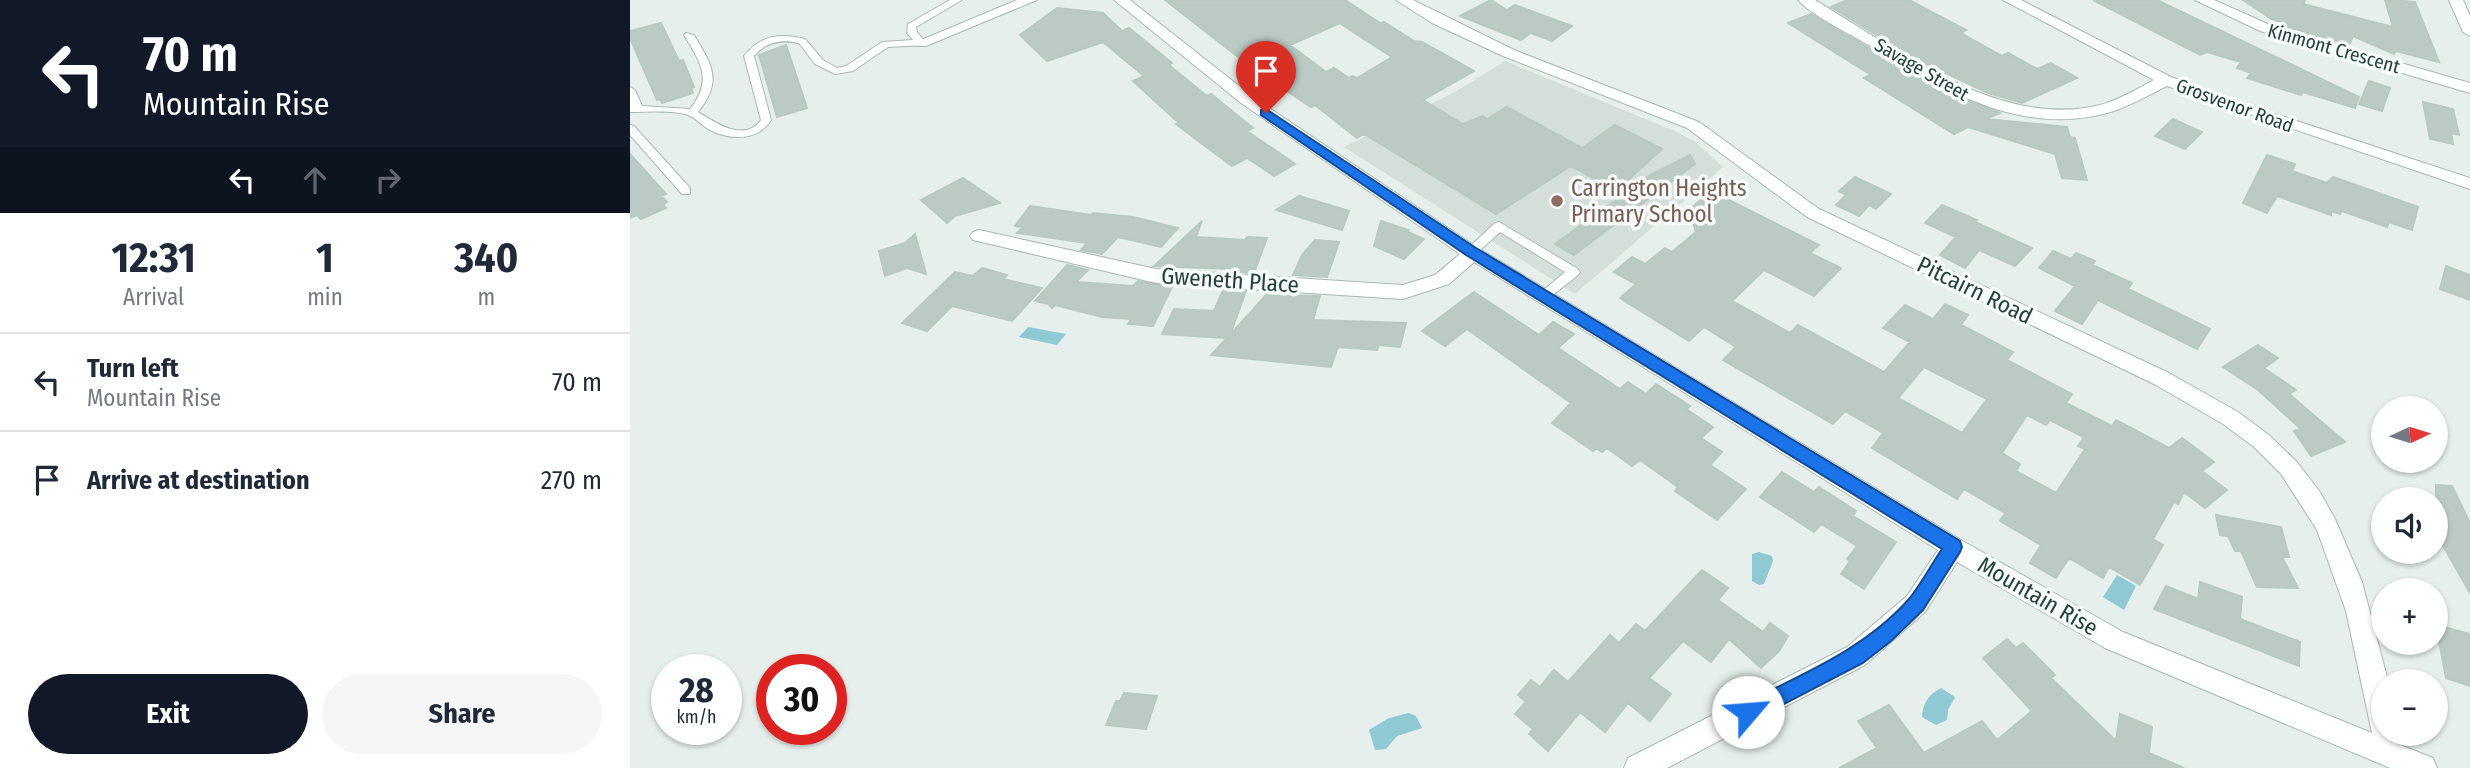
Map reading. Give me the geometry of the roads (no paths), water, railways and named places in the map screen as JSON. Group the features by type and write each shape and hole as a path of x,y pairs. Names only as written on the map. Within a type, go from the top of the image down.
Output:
{"street":[{"path":"921,43 1030,0"},
{"name":"Mountain Rise","path":"1121,0 1247,100 1471,252 1953,547 2114,640 2371,734"},
{"name":"Pitcairn Road","path":"1403,0 1440,23 1476,39 1693,125 1716,138 1775,188 1813,212 2174,384 2234,418 2265,443 2311,497 2327,528 2359,606 2371,669"},
{"name":"Savage Street","path":"1805,0 1958,93 2014,110 2044,114 2099,110 2122,103 2166,80"},
{"name":"Grosvenor Road","path":"2010,0 2166,80 2257,115 2470,184"},
{"name":"Kinmont Crescent","path":"2202,0 2256,25 2470,88"},
{"path":"2456,0 2470,32"},
{"name":"Gweneth Place","path":"979,236 1156,276 1403,292 1417,290 1442,280 1467,260 1471,252"},
{"path":"1638,768 1856,656 1916,604 1953,547"},
{"name":"Mountain Rise","path":"2394,746 2423,768"}],"lane":[{"path":"921,43 912,33 911,26 957,0"},
{"path":"689,34 710,73 710,81 701,103 692,113"},
{"path":"630,90 634,109 692,113 714,127 745,133 762,127 765,123 766,114 749,56 766,41 783,38 802,41 819,61 835,71 849,69 886,44 921,43"},
{"path":"630,128 686,191"},
{"path":"1471,252 1499,226 1574,272 1544,297"}],"water":[{"path":"1028,327 1066,334 1057,345 1019,337"},
{"path":"1759,552 1772,556 1773,561 1764,584 1759,585 1752,581 1752,554"},
{"path":"2117,575 2136,586 2124,610 2103,597"},
{"path":"1941,688 1955,697 1948,710 1947,720 1936,725 1922,717 1925,704"},
{"path":"1409,713 1416,716 1422,728 1397,736 1386,749 1375,750 1369,730 1389,718"}],"place":[{"name":"Carrington Heights Primary School","path":"1557,201"}]}
